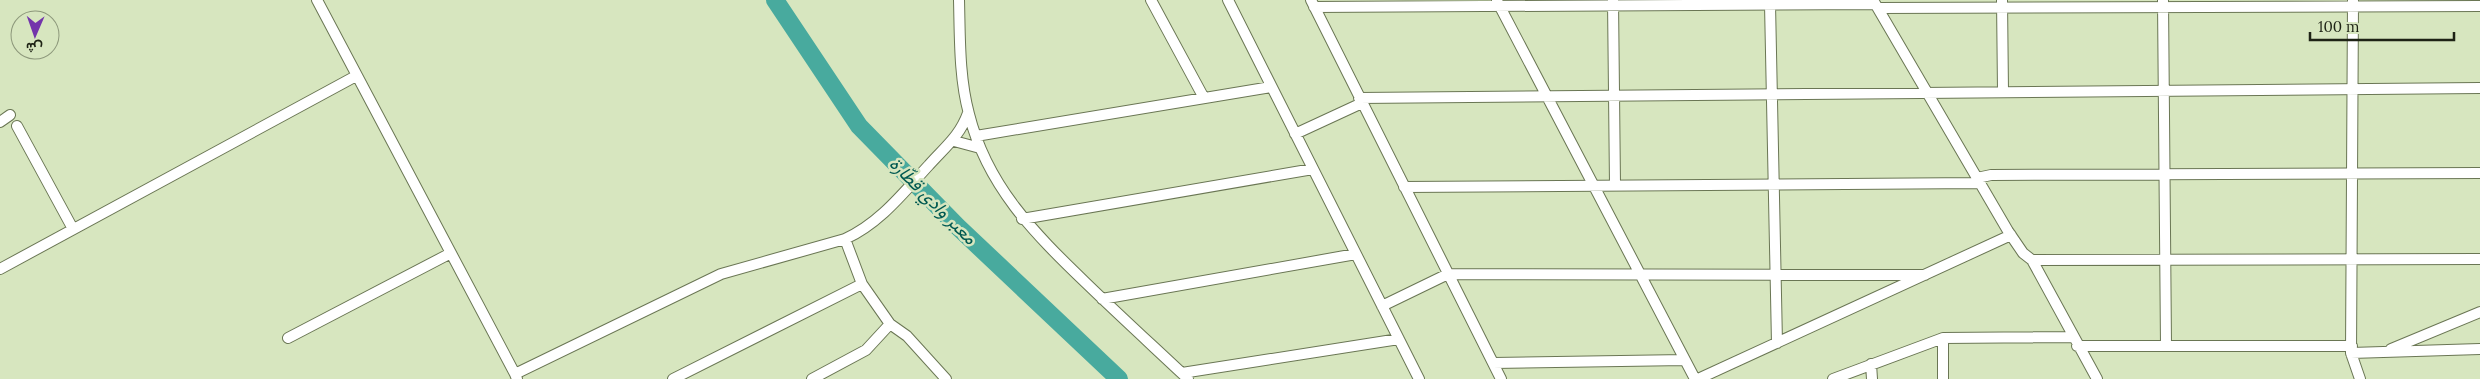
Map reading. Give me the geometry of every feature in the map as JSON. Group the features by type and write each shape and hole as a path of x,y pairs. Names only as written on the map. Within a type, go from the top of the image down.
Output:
{"street":[{"path":"317,0 516,376 721,274 845,239 857,233 880,217 954,141 968,113"},
{"path":"959,0 962,64 968,113 980,148 1001,189 1022,219 1102,299 1185,376 1399,339"},
{"path":"1151,0 1204,98"},
{"path":"1228,0 1419,379"},
{"path":"1498,3 1696,379 2011,236"},
{"path":"1613,3 1615,185"},
{"path":"2163,3 2162,90 2166,346"},
{"path":"2353,3 2352,349 2360,379"},
{"path":"1501,379 1313,4 2353,3 2480,6"},
{"path":"1770,4 1775,184 1776,343"},
{"path":"1875,4 2011,236 2023,253 2032,260 2075,342 2097,379"},
{"path":"2002,4 2003,91"},
{"path":"0,269 356,76"},
{"path":"976,136 1271,87"},
{"path":"1295,134 1361,100 1771,93 2480,88"},
{"path":"0,122 10,115"},
{"path":"17,126 73,229"},
{"path":"954,141 980,148"},
{"path":"1022,219 1313,169"},
{"path":"1404,187 1775,184 1978,180 1991,175 2480,173"},
{"path":"845,239 862,284 890,324 907,336 946,379"},
{"path":"288,338 451,253"},
{"path":"1102,299 1356,254"},
{"path":"2032,260 2480,259"},
{"path":"1382,306 1448,274 1925,275"},
{"path":"673,379 862,284"},
{"path":"2384,352 2480,312"},
{"path":"812,379 866,350 890,324"},
{"path":"1943,338 1943,379"},
{"path":"1833,379 1943,338 2166,346 2352,349 2384,352 2480,350"},
{"path":"1493,363 1685,360"},
{"path":"1871,364 1872,379"}],"waterway":[{"name":"معبر وادي قطّارة","path":"775,0 859,126 958,227 1119,379"}]}
